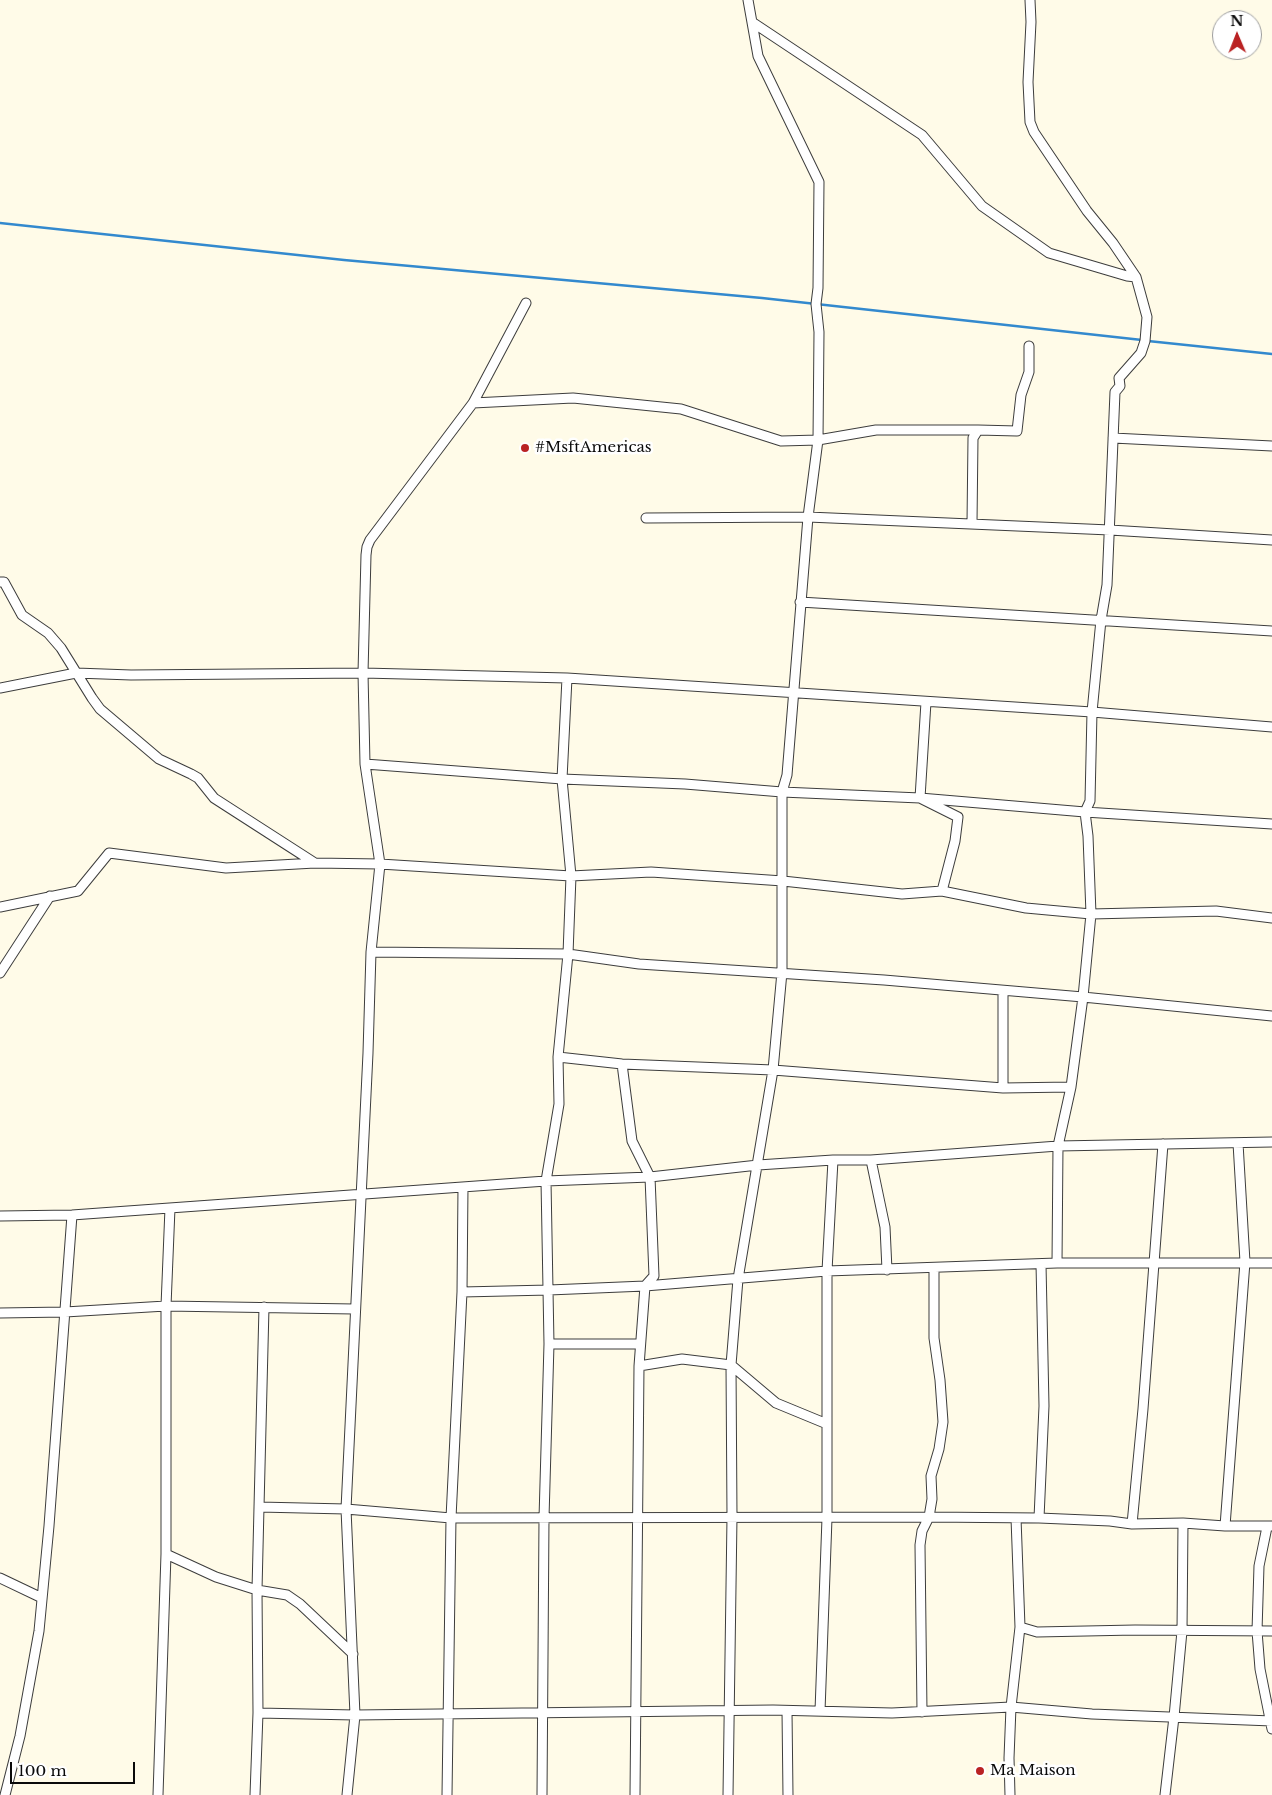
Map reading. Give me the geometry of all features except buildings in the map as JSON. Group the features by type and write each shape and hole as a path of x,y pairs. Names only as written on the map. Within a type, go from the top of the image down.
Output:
{"street":[{"path":"728,1795 732,1518 731,1365 738,1279 773,1070 782,972 782,792 787,775 800,602 818,440 819,332 816,304 818,288 818,182 758,56 748,0"},
{"path":"1030,0 1029,114 1034,132 1087,211 1113,243 1136,277 1147,317 1145,341 1141,353 1119,378 1120,386 1114,392 1110,530 1092,712 1090,801 1084,812 1088,836 1091,914 1084,997 1071,1087 1058,1146 1057,1263"},
{"path":"752,22 922,135 982,206 1049,253 1136,277"},
{"path":"347,1795 355,1714 346,1509 371,952 380,864 365,764 363,673 367,547 472,403 526,303"},
{"path":"472,403 573,398 681,409 781,441 818,440 876,430 1017,431 1021,395 1029,372 1029,346"},
{"path":"972,524 973,444 978,430"},
{"path":"1113,438 1272,446"},
{"path":"646,518 808,517 1110,530 1272,540"},
{"path":"0,582 4,582 22,615 41,627 56,642 100,710 166,764 198,778 214,798 316,864"},
{"path":"800,602 1272,631"},
{"path":"0,688 76,673 131,675 363,673 567,678 1092,712 1272,727"},
{"path":"542,1795 544,1518 549,1344 546,1181 559,1104 558,1057 568,954 571,876 562,779 567,678"},
{"path":"920,798 926,702"},
{"path":"365,764 562,779 685,784 782,792 920,798 1084,812 1272,824"},
{"path":"920,798 958,817 955,841 942,891"},
{"path":"0,907 78,891 109,853 226,868 316,864 380,864 571,876 651,872 783,881 902,894 942,891 1026,908 1091,914 1216,912 1272,918"},
{"path":"0,973 50,896"},
{"path":"371,952 568,954 639,964 782,972 1084,997 1272,1016"},
{"path":"1003,991 1003,1088"},
{"path":"558,1057 622,1064 773,1070 1003,1088 1071,1087"},
{"path":"622,1064 632,1142 650,1177 654,1276 645,1286 640,1344 634,1795"},
{"path":"0,1216 72,1215 546,1181 650,1177 758,1165 833,1160 871,1160 1058,1146 1272,1142"},
{"path":"1224,1526 1245,1262 1238,1143"},
{"path":"1132,1524 1163,1144"},
{"path":"820,1710 827,1518 827,1271 833,1160"},
{"path":"871,1160 886,1227 887,1270"},
{"path":"447,1795 451,1518 462,1292 463,1187"},
{"path":"158,1795 166,1554 166,1306 170,1208"},
{"path":"5,1795 20,1736 39,1631 72,1215"},
{"path":"462,1292 645,1286 827,1271 1057,1263 1272,1263"},
{"path":"1039,1518 1044,1406 1042,1264"},
{"path":"922,1712 920,1545 922,1531 929,1517 932,1499 932,1476 943,1422 934,1338 934,1268"},
{"path":"0,1313 65,1312 166,1306 354,1310"},
{"path":"255,1795 258,1713 257,1590 264,1307"},
{"path":"549,1344 640,1344"},
{"path":"640,1366 682,1358 731,1365 776,1403 827,1424"},
{"path":"258,1713 355,1714 820,1710 892,1713 1011,1708 1271,1724 1260,1668 1257,1631 1259,1566 1269,1526 1224,1526 1183,1523 1132,1524 1110,1521 1039,1518 451,1518 346,1509 259,1507"},
{"path":"1010,1795 1011,1708 1020,1627 1016,1518"},
{"path":"1165,1795 1182,1631 1183,1523"},
{"path":"166,1554 216,1578 257,1590 287,1595 300,1604 353,1654"},
{"path":"0,1578 42,1598"},
{"path":"1020,1627 1037,1632 1136,1630 1272,1631"},
{"path":"787,1711 788,1795"}],"waterway":[{"path":"0,223 344,260 762,298 1142,340"},
{"path":"1148,341 1272,354"}],"place":[{"name":"#MsftAmericas","path":"525,448"},
{"name":"Ma Maison","path":"980,1771"}]}
